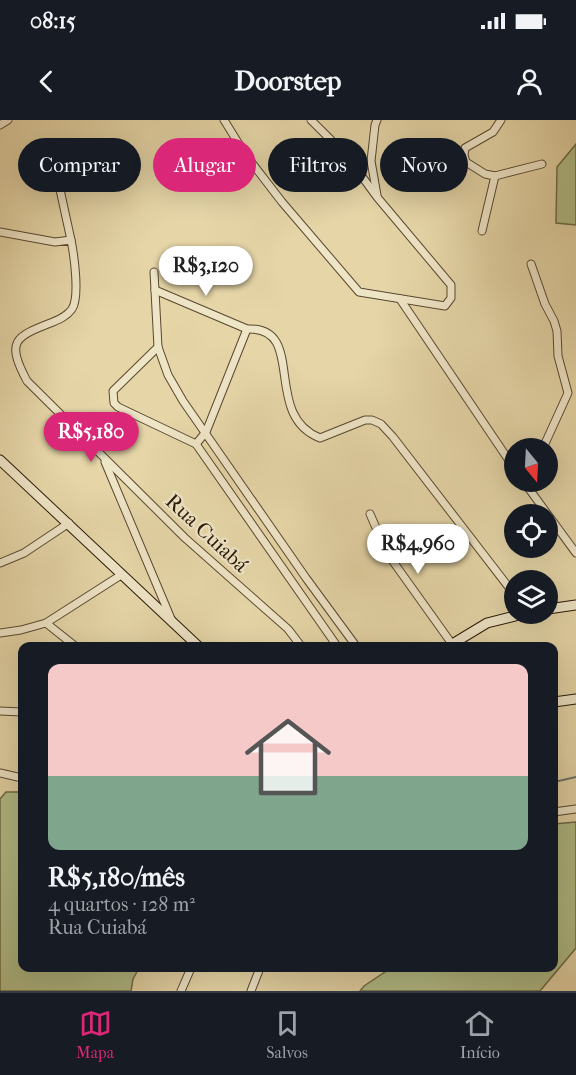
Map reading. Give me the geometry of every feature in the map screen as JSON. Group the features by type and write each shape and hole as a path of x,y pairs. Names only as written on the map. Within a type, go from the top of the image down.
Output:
{"street":[{"path":"0,125 8,120"},
{"path":"224,120 245,154 282,202 355,288 360,292 445,306 451,298 451,285 377,197 347,156 311,120"},
{"path":"377,120 371,161 377,197"},
{"path":"501,120 492,132 465,148 466,162 485,174 495,176 542,164"},
{"path":"482,231 495,176"},
{"path":"0,232 55,242 71,240 61,192"},
{"name":"Rua Cuiabá","path":"71,240 76,296 73,308 65,316 28,332 18,340 14,350 27,381 185,538 277,618 298,642"},
{"path":"531,264 557,331 558,356 568,393 548,438"},
{"path":"154,272 158,346 168,375 183,401 353,642"},
{"path":"155,290 247,329 260,328 272,334 279,347 286,397 291,410 308,433 320,438 365,420 381,424 404,450 504,581"},
{"path":"400,299 504,453"},
{"path":"196,444 206,432 247,329"},
{"path":"158,346 113,391 114,403 117,407 196,444 334,642"},
{"path":"103,458 173,623"},
{"path":"0,460 194,642"},
{"path":"532,492 576,553"},
{"path":"370,514 387,552 449,642"},
{"path":"0,563 24,553 69,523"},
{"path":"0,633 46,623 121,575"},
{"path":"295,588 306,578"},
{"path":"558,608 576,605"},
{"path":"456,642 487,623 504,619"},
{"path":"46,623 70,642"},
{"path":"558,701 576,699"},
{"path":"0,711 18,712"},
{"path":"0,773 18,777"},
{"path":"558,811 576,809"},
{"path":"181,991 189,972"},
{"path":"251,991 258,972"}],"green space":[{"path":"576,144 576,225 556,223 557,167"},
{"path":"6,792 18,792 18,972 137,972 131,991 0,991 0,799"},
{"path":"576,822 576,948 558,970 558,824"},
{"path":"385,972 556,972 540,991 360,991"}],"waterway":[{"path":"558,781 576,777"}]}
